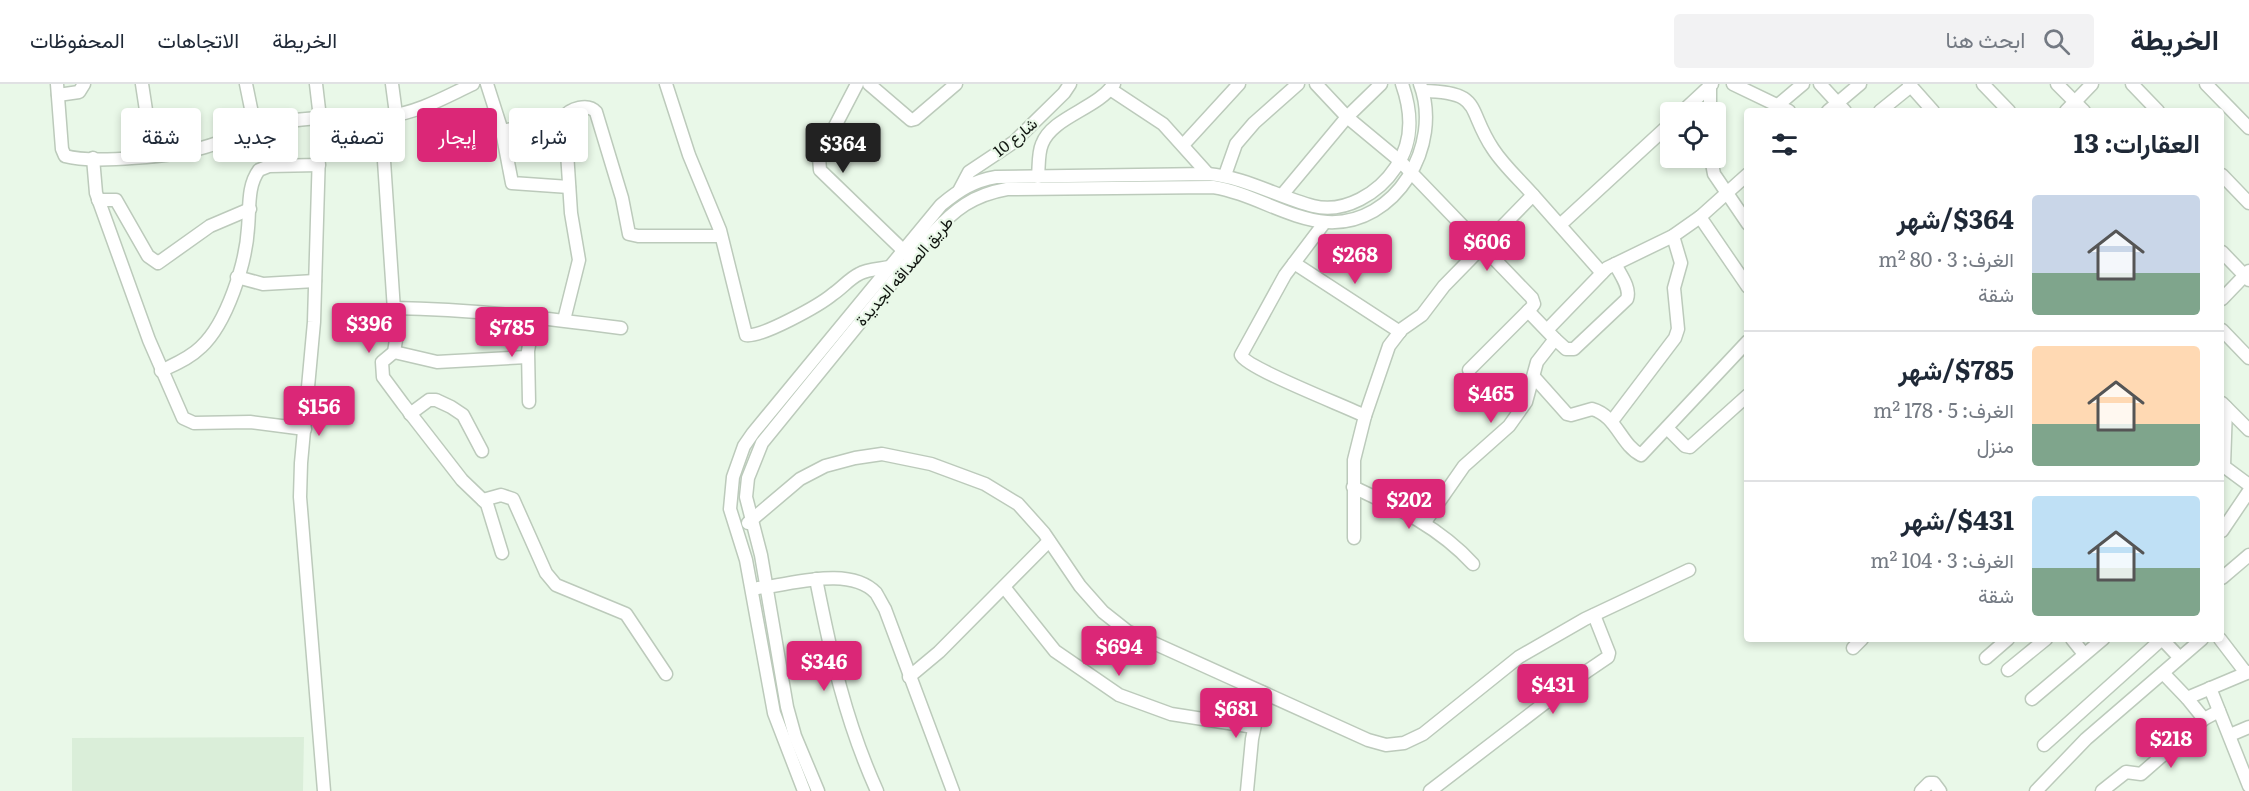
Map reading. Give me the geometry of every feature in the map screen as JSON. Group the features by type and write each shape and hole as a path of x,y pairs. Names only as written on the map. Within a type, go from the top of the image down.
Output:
{"street":[{"path":"84,84 79,92 58,90 63,154 71,158 121,157"},
{"path":"142,84 146,108"},
{"path":"246,84 251,108"},
{"path":"316,84 319,108"},
{"path":"392,84 395,108"},
{"path":"405,111 431,104 473,84"},
{"path":"487,84 502,131 512,183 569,187"},
{"path":"666,84 689,155 721,236 748,336 763,332 804,313 832,296 860,273 890,267"},
{"path":"869,84 911,120 954,85"},
{"name":"شارع 10","path":"960,189 969,172 1014,142 1070,84"},
{"path":"1184,144 1239,84"},
{"path":"1225,175 1236,144 1254,123 1298,84"},
{"path":"1316,84 1347,117 1400,161 1532,298 1534,304 1528,311 1469,370"},
{"path":"1282,195 1347,117 1381,84"},
{"name":"طريق الصداقه الجديدة","path":"818,791 795,736 787,707 761,555 746,496 748,478 762,443 907,254 941,204 960,189 986,179 1208,174 1225,175 1315,207 1348,204 1364,197 1390,176 1400,161 1409,132 1410,117 1402,84"},
{"path":"1734,84 1784,108 1803,84"},
{"path":"1820,84 1842,107 1860,84"},
{"path":"1983,84 2006,108"},
{"path":"2057,84 2081,108"},
{"path":"2069,108 2092,84"},
{"path":"2132,84 2155,108"},
{"path":"2206,84 2249,128"},
{"path":"855,85 819,157 818,164 823,175 907,254"},
{"path":"1693,102 1711,85"},
{"path":"1710,102 1711,85"},
{"path":"1883,108 1910,85 1930,108"},
{"path":"1038,177 1040,151 1046,136 1062,122 1098,101 1112,86 1149,113 1184,144 1208,174"},
{"path":"1422,88 1449,91 1469,101 1494,151 1602,273"},
{"name":"طريق الصداقه الجديدة","path":"804,791 774,713 751,589 738,532 730,509 730,493 735,469 744,446 890,267 967,202 985,193 1007,189 1213,187 1233,191 1310,219 1325,222 1351,219 1386,202 1412,174 1421,154 1426,134 1427,112 1422,88"},
{"path":"581,108 592,108 596,112 622,198 629,234 638,236 721,236"},
{"path":"502,131 509,130"},
{"path":"1560,225 1660,133"},
{"path":"93,158 93,184 161,371 180,413 187,422 214,424 250,422 305,429"},
{"path":"319,162 314,322 301,464 301,520 324,791"},
{"path":"384,162 390,280 394,308 394,352"},
{"path":"564,320 579,260 569,187 568,162"},
{"path":"161,371 191,355 220,324 237,277 248,234 250,189 259,170 269,166 319,165"},
{"path":"1713,168 1725,193 1744,219"},
{"path":"1425,522 1464,466 1509,426 1526,402 1537,362 1551,335 1602,273 1615,264 1673,236 1700,217 1744,177"},
{"path":"2224,177 2249,203"},
{"path":"1354,538 1354,460 1365,416 1389,346 1400,332 1422,315 1444,286 1533,195"},
{"path":"99,200 116,200 148,256 158,263 210,226 250,209"},
{"path":"1310,219 1315,207"},
{"path":"1700,217 1744,281"},
{"path":"1325,222 1294,263 1242,350 1242,359 1280,379 1365,416"},
{"path":"1612,421 1676,338 1678,329 1674,288 1681,262 1673,236"},
{"path":"2224,254 2248,276 2224,297"},
{"path":"1294,263 1400,332"},
{"path":"1528,311 1566,349 1574,349 1629,294 1615,264"},
{"path":"237,277 264,284 315,281"},
{"path":"394,308 440,308 534,316 621,328"},
{"path":"529,402 527,357 534,316"},
{"path":"2224,332 2249,358"},
{"path":"1534,377 1567,414 1592,409 1612,421 1633,451 1641,455 1744,345"},
{"path":"394,352 437,362 527,357"},
{"path":"394,352 382,362 383,376 462,480 483,500 492,514 502,553"},
{"path":"1667,428 1685,446 1690,447 1744,399"},
{"path":"411,414 429,400 436,400 451,407 463,414 482,451"},
{"path":"2224,405 2249,430"},
{"path":"738,532 800,479 825,466 882,454 931,464 993,488 1018,504 1049,541 1080,586 1103,612 1127,631 1368,740 1386,745 1404,743 1423,734 1519,657 1594,615 1689,570"},
{"path":"2224,466 2249,485"},
{"path":"1353,487 1425,522 1461,551 1473,564"},
{"path":"2224,528 2249,491"},
{"path":"483,500 501,495 513,499 546,573 556,585 626,614 666,674"},
{"path":"909,677 1049,541"},
{"path":"2224,576 2249,555"},
{"path":"816,579 832,664 844,706 877,791"},
{"path":"751,589 816,579 849,580 863,584 875,593 885,609 953,791"},
{"path":"1004,587 1055,651 1119,695 1171,714 1254,727"},
{"path":"1430,791 1571,682 1608,657 1609,653 1594,615"},
{"path":"1986,658 2005,642"},
{"path":"2008,670 2042,642"},
{"path":"2074,642 2084,654"},
{"path":"2032,699 2099,642"},
{"path":"2044,746 2159,642"},
{"path":"2165,642 2179,657"},
{"path":"2036,791 2086,739 2198,642"},
{"path":"2187,698 2248,673 2222,642"},
{"path":"2163,673 2204,719"},
{"path":"2210,688 2249,786 2241,791"},
{"path":"1247,791 1254,727 1262,692"},
{"path":"2102,791 2126,772 2141,774 2204,719 2219,711"},
{"path":"2230,735 2249,728"},
{"path":"1921,791 1929,783 1934,783 1940,791"}],"shaded area":[{"path":"304,737 303,791 72,791 72,738"}]}
